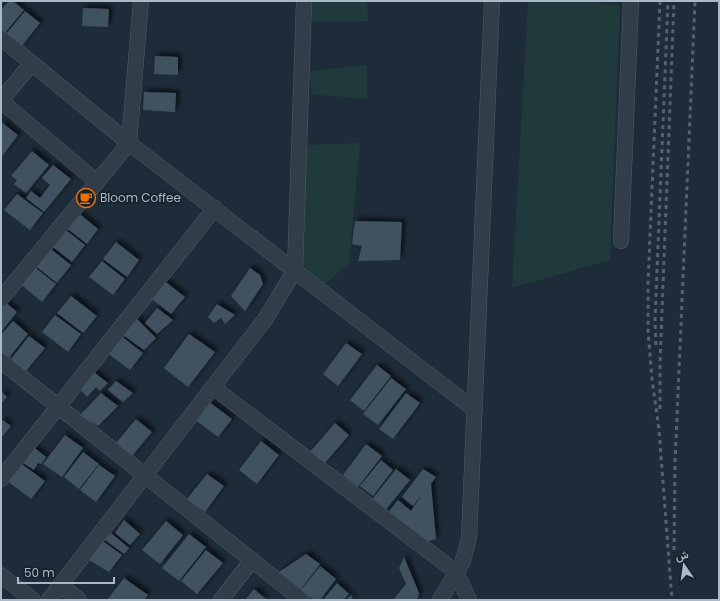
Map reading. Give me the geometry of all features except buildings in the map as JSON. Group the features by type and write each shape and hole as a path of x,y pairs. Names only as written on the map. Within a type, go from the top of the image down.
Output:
{"street":[{"path":"1,299 129,143 141,1"},
{"path":"49,600 144,475 214,388 266,318 295,270 304,1"},
{"path":"440,600 463,561 469,538 492,1"},
{"path":"620,241 631,1"},
{"path":"1,38 129,143 475,410"},
{"path":"32,62 1,100 97,182"},
{"path":"1,479 57,406 215,208"},
{"path":"1,361 302,600"},
{"path":"214,388 456,572 469,600"},
{"path":"221,600 252,560"},
{"path":"1,575 33,600"},
{"path":"60,585 79,600"}],"green space":[{"path":"311,1 367,1 368,21 310,21"},
{"path":"528,1 589,1 620,6 610,260 512,288"},
{"path":"367,65 367,99 312,94 309,71"},
{"path":"360,143 349,263 324,285 301,266 305,145"}],"railway":[{"path":"660,1 648,283 648,331 652,379 659,430 672,600"},
{"path":"656,345 655,320 668,1"},
{"path":"660,409 660,363 674,1"},
{"path":"674,550 675,463 695,1"}],"place":[{"name":"Bloom Coffee","path":"86,198"}]}
